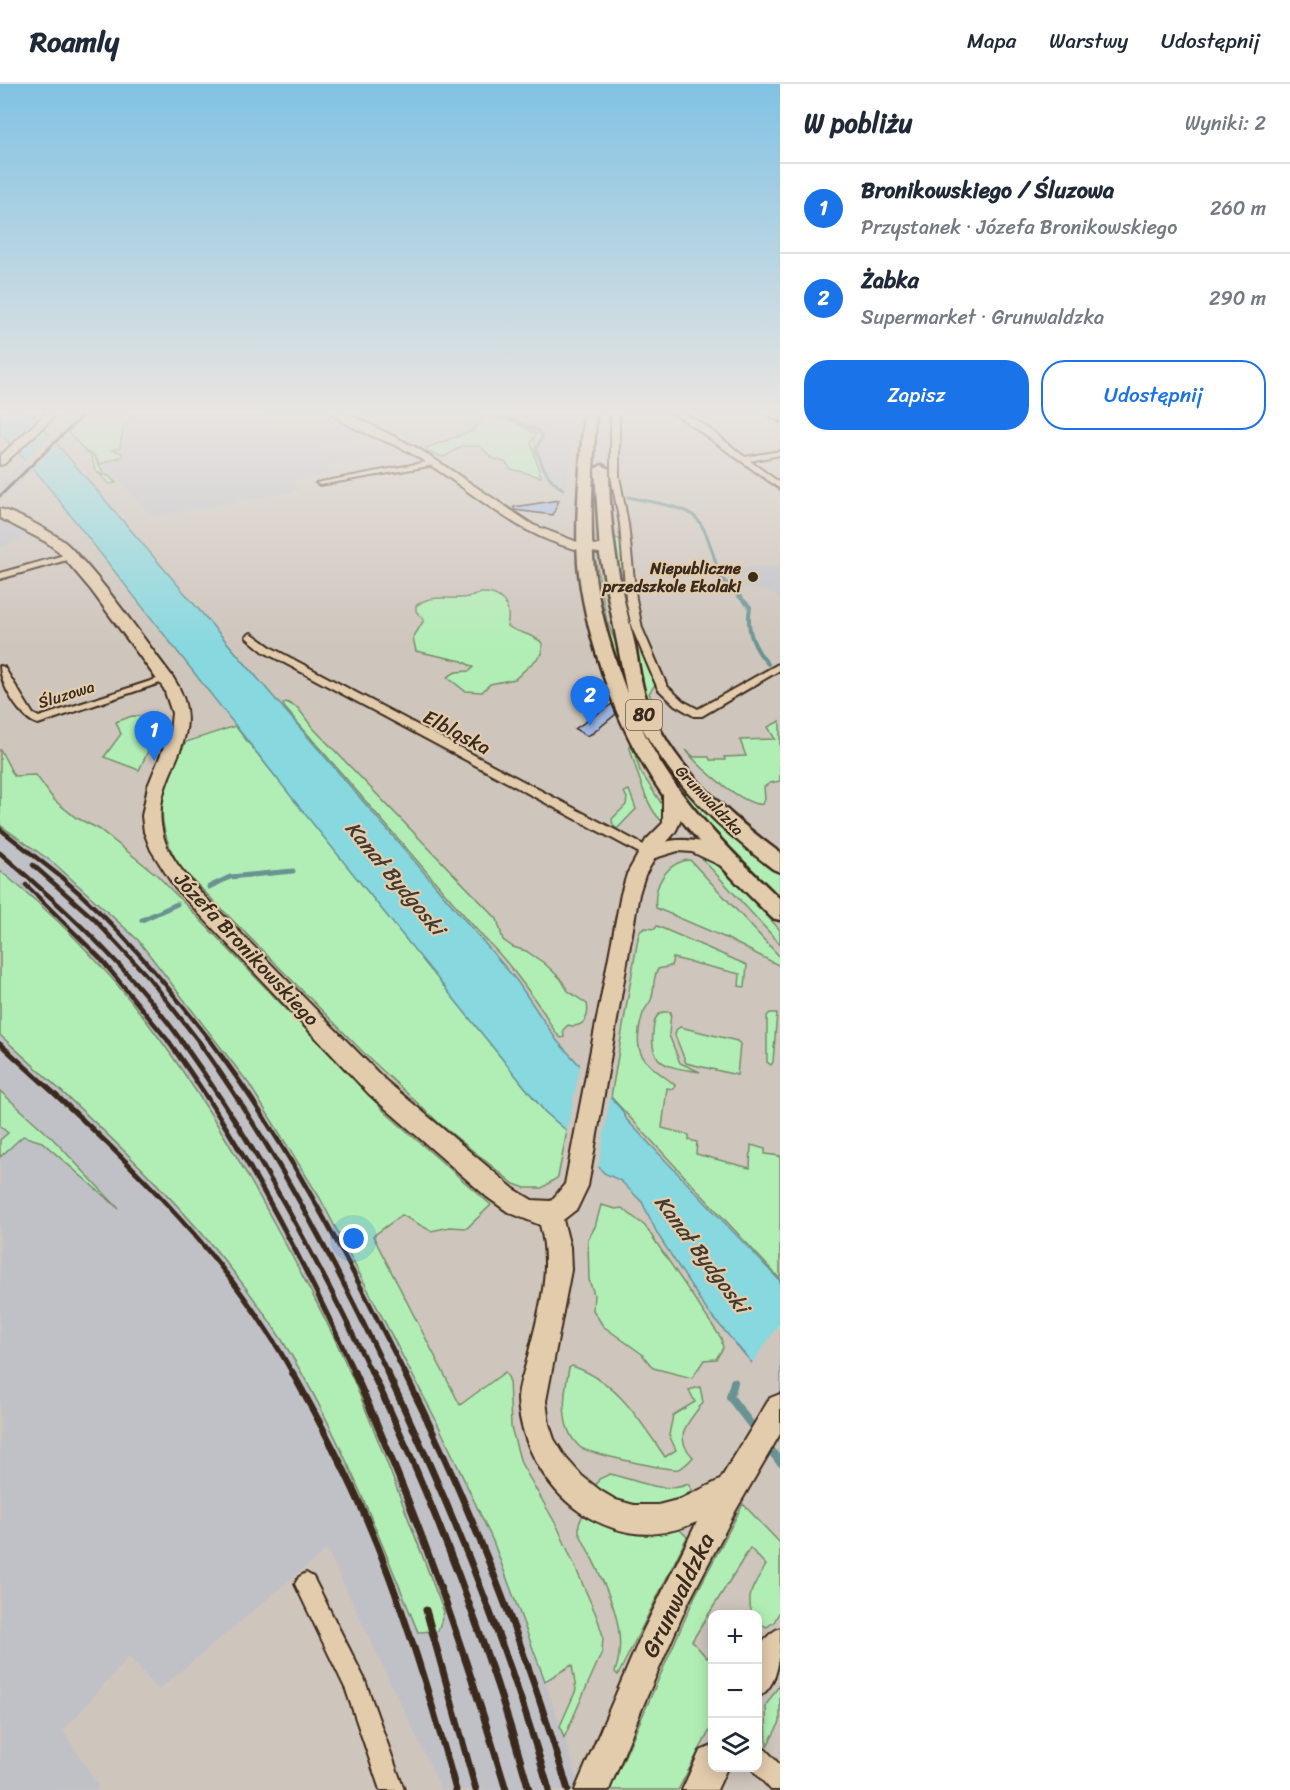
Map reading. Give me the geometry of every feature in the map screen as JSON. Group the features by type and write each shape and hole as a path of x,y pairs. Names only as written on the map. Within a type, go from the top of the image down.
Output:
{"main road":[{"name":"Grunwaldzka","path":"587,490 585,549 590,597 612,675 640,744 672,796 730,863 780,912"},
{"name":"Grunwaldzka","path":"602,490 614,599 627,648 633,685 651,728 678,768 706,800 780,864"}],"street":[{"path":"470,490 526,528 554,540 585,549 607,550"},
{"path":"618,490 624,524 631,599 637,628 662,687 679,703 698,714 780,666"},
{"name":"Józefa Bronikowskiego","path":"0,513 51,539 71,556 167,679 177,698 180,721 153,800 152,824 157,844 175,874 194,898 377,1087 514,1204 531,1213 549,1214"},
{"path":"0,576 71,556"},
{"name":"Elbląska","path":"251,636 268,650 298,667 649,853"},
{"name":"Śluzowa","path":"0,669 29,716 35,721 46,720 167,679"},
{"name":"Grunwaldzka","path":"549,1214 570,1198 577,1180 630,894 636,874 652,844 668,831 672,823 672,796"},
{"name":"Grunwaldzka","path":"649,853 678,845 688,846 710,852 730,863"},
{"path":"549,1214 557,1245 559,1271 532,1404 536,1425 553,1464 585,1499 614,1514 635,1519 658,1520 672,1517 729,1491"},
{"name":"Grunwaldzka","path":"592,1790 651,1649 729,1491 780,1408"},
{"path":"306,1584 356,1686 392,1790"},
{"path":"762,1674 780,1644"},
{"path":"762,1763 780,1783"},
{"path":"699,1790 708,1771"}],"shaded area":[{"path":"0,490 12,490 0,501"},
{"path":"127,490 299,490 152,517"},
{"path":"0,520 28,535 0,548"},
{"name":"Niepubliczne przedszkole Ekolaki","path":"780,566 780,598 770,591 730,587 721,568"},
{"path":"0,825 55,864 138,940 248,1084 320,1198 436,1420 493,1541 545,1681 581,1790 442,1790 327,1549 158,1690 129,1656 63,1731 98,1786 97,1790 0,1790"}],"green space":[{"path":"613,538 621,539 629,612 634,633 655,685 649,693 661,723 656,723 647,701 634,656"},
{"path":"593,558 596,561 607,622 621,655 642,725 638,726 616,668 597,603"},
{"path":"481,593 495,595 504,602 508,612 507,626 539,640 542,643 542,654 515,679 490,684 482,692 465,691 447,677 456,672 470,671 473,667 462,661 416,651 413,638 424,620 416,611 416,606 430,599 463,598"},
{"path":"286,702 298,708 312,727 497,919 503,940 544,963 561,979 568,991 587,1004 586,1018 581,1024 568,1025 563,1030 564,1037 561,1038 558,1035 507,963 285,708 283,704"},
{"path":"132,716 164,718 139,770 104,757 121,734 116,722"},
{"path":"780,721 780,781 764,787 763,804 745,799 733,792 700,766 686,750 694,757 709,757 710,760 746,756 740,740 775,739 768,727"},
{"path":"235,726 545,1112 567,1131 558,1177 542,1188 525,1188 514,1184 440,1124 367,1056 181,868 165,835 163,820 162,805 170,775 186,742"},
{"path":"642,734 647,734 780,872 780,899 760,883 686,803"},
{"path":"632,744 640,771 665,809 665,823 647,799 629,745"},
{"path":"0,749 14,776 36,775 54,800 75,817 99,829 157,875 386,1113 491,1205 467,1228 450,1227 431,1231 402,1215 373,1236 460,1405 505,1372 509,1379 511,1427 521,1463 558,1528 603,1636 602,1652 564,1738 560,1726 576,1690 572,1665 545,1681 493,1541 436,1420 320,1198 249,1084 138,940 55,864 0,825"},
{"path":"629,790 636,809 617,829 612,819 626,805 627,798 624,792"},
{"path":"695,851 716,859 780,930 780,944"},
{"path":"690,860 780,957 780,966 726,938 656,908 657,892 663,876 674,865"},
{"path":"0,871 85,949 123,992 192,1085 252,1183 329,1327 371,1421 444,1612 438,1631 418,1632 340,1447 303,1375 253,1297 221,1256 152,1178 0,1035"},
{"path":"657,926 747,965 745,987 739,986 740,974 673,958 671,966 658,969 656,973 651,1000 644,1010 638,1042 640,1051 650,1065 675,1085 674,1089 667,1088 662,1128 689,1135 689,1140 697,1142 696,1154 750,1168 751,1145 765,1149 765,1154 780,1156 780,1279 611,1097 638,938 640,931 645,928 655,929"},
{"path":"663,1012 671,1012 669,1035 680,1063 700,1072 672,1067 665,1064 655,1053 654,1023"},
{"path":"770,1013 777,1013 771,1065 767,1062 767,1016"},
{"path":"680,1027 737,1041 740,1044 737,1075 686,1063 675,1035 676,1030"},
{"path":"0,1091 52,1138 119,1209 42,1142 23,1136 0,1157 0,1140 8,1133 0,1126"},
{"path":"601,1205 616,1209 622,1208 645,1226 721,1338 723,1348 716,1359 704,1360 692,1378 653,1368 642,1354 603,1326 593,1310 594,1294 589,1280 588,1239 595,1227"},
{"path":"572,1366 602,1381 614,1391 636,1415 665,1457 676,1450 669,1435 673,1415 695,1402 689,1390 700,1387 703,1402 688,1422 683,1435 683,1442 693,1457 682,1467 672,1469 612,1457 580,1447 568,1430 564,1410 567,1378 569,1368"},
{"path":"610,1474 659,1487 679,1487 688,1484 692,1490 680,1499 656,1507 631,1504 594,1490 599,1479"},
{"path":"743,1504 780,1543 780,1611 774,1622 767,1627 762,1625 762,1610 751,1610 751,1594 766,1565 750,1548 711,1610 708,1610 708,1615 692,1641 708,1657 708,1734 678,1790 610,1790 695,1596"},
{"path":"584,1512 630,1530 665,1532 680,1530 687,1537 618,1675 615,1672 619,1654 616,1618 604,1583 579,1532 579,1524"},
{"path":"780,1684 780,1722 767,1746 766,1705"}],"water":[{"name":"Kanał Bydgoski","path":"50,490 96,490 517,981 558,1042 621,1109 627,1120 780,1281 780,1396 706,1309 658,1235 642,1202 621,1181 604,1173 567,1131 545,1112 297,804"}],"pier":[{"path":"581,1061 611,1094 598,1170 566,1134"},
{"path":"780,1323 780,1399 750,1366"}],"building":[{"path":"559,500 553,515 514,510 514,507"},
{"path":"612,704 616,714 593,733 587,736 575,729"}],"waterway":[{"path":"628,497 674,507 696,518 707,537 720,575"},
{"path":"719,573 721,578 750,607 749,623 752,638 768,664"},
{"path":"209,887 230,877 293,871"},
{"path":"142,920 177,904"},
{"path":"734,1382 730,1397 756,1431"},
{"path":"767,1445 780,1462"}],"railway":[{"path":"0,496 7,490"},
{"path":"0,829 82,895 122,935 212,1043"},
{"path":"0,853 98,942 142,991 183,1043"},
{"path":"33,865 93,918 149,978 200,1043"},
{"path":"26,885 100,958 170,1043"},
{"path":"169,1042 222,1121 270,1203 293,1245 355,1374"},
{"path":"182,1042 261,1163 330,1288 372,1374"},
{"path":"199,1042 252,1121 301,1204 388,1374"},
{"path":"211,1042 266,1120 316,1203 405,1373"},
{"path":"0,1044 122,1157 197,1238 264,1326 293,1374"},
{"path":"292,1372 359,1502 388,1572 413,1644 456,1790"},
{"path":"354,1372 377,1423 438,1579 506,1790"},
{"path":"372,1372 418,1474 460,1578 497,1683 529,1790"},
{"path":"387,1372 434,1474 477,1578 516,1683 549,1790"},
{"path":"405,1373 452,1474 495,1578 534,1683 568,1790"},
{"path":"426,1610 476,1790"}],"place":[{"name":"Niepubliczne przedszkole Ekolaki","path":"753,577"},
{"name":"Żabka","path":"590,726"},
{"name":"Bronikowskiego / Śluzowa","path":"154,761"}]}
